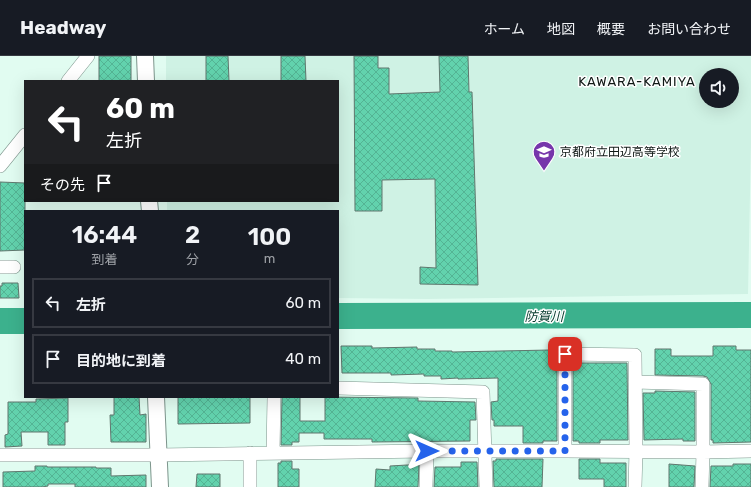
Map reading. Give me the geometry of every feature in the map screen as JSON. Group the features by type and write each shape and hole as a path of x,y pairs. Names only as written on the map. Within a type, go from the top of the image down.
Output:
{"street":[{"path":"69,80 88,56"},
{"path":"145,56 146,80"},
{"path":"0,166 24,136"},
{"path":"0,267 14,267"},
{"path":"565,451 565,354 635,355 635,487"},
{"path":"636,382 703,384 702,487"},
{"path":"339,388 483,392 486,487"},
{"path":"156,398 160,487"},
{"path":"273,453 274,398"},
{"path":"0,455 158,456 250,453 427,451 751,451"},
{"path":"426,487 427,451"},
{"path":"250,453 250,487"}],"shaded area":[{"name":"京都府立田辺高等学校","path":"166,56 751,56 748,294 427,299 339,298 339,210 167,210 167,202 339,202 339,80 166,80"}],"building":[{"path":"99,56 131,56 131,80 99,80"},
{"path":"206,56 228,56 229,80 206,80"},
{"path":"281,56 305,56 306,80 281,80"},
{"path":"354,56 378,56 378,68 389,68 389,94 440,92 439,56 468,56 469,92 472,92 478,285 420,284 420,267 436,268 435,179 382,180 382,211 355,211"},
{"path":"0,182 24,183 24,250 0,251"},
{"path":"2,283 18,283 19,298 0,298 0,286 2,286"},
{"path":"341,346 372,346 372,348 417,347 417,349 435,349 435,351 452,352 550,350 550,364 557,364 557,441 523,443 523,426 494,426 494,420 492,420 491,402 498,401 498,378 441,379 441,376 424,376 424,374 391,375 391,373 342,373"},
{"path":"713,346 736,346 736,350 751,350 751,442 713,443 713,440 711,440 711,384 707,377 655,375 655,349 671,349 671,356 713,356"},
{"path":"627,363 628,440 600,440 600,443 579,443 579,441 573,441 573,364"},
{"path":"655,391 695,392 695,441 683,441 683,439 644,440 643,393 655,393"},
{"path":"68,398 68,422 65,422 65,445 48,445 48,432 21,432 22,446 5,447 5,435 8,434 8,402 36,402 36,399"},
{"path":"114,398 139,398 140,415 146,414 146,442 111,442 110,415 114,415"},
{"path":"178,398 250,398 250,423 178,424"},
{"path":"282,398 300,398 300,421 325,421 325,398 418,398 418,401 475,402 476,420 470,420 470,441 372,442 372,439 324,439 324,433 299,433 299,442 292,442 292,445 281,445"},
{"path":"496,459 543,459 542,487 494,487 493,461 496,461"},
{"path":"579,459 600,459 600,463 626,463 626,487 604,487 604,479 579,479"},
{"path":"281,461 292,461 292,469 299,469 299,487 278,487 278,463 281,463"},
{"path":"461,462 477,462 478,487 434,487 435,467 461,467"},
{"path":"669,464 695,466 694,487 669,487"},
{"path":"733,464 751,464 751,487 710,487 711,466 733,466"},
{"path":"419,465 418,487 375,487 376,469 390,470 390,466"},
{"path":"35,466 111,468 111,476 146,475 146,487 75,487 75,484 48,484 48,486 42,487 3,487 3,472 35,471"},
{"path":"197,474 220,474 220,487 196,487"}],"waterway":[{"name":"防賀川","path":"339,316 751,315"},
{"name":"防賀川","path":"0,321 24,321"}],"place":[{"name":"京都府立田辺高等学校","path":"544,172"}],"district":[{"name":"KAWARA-KAMIYA","path":"637,81"}],"route":[{"path":"427,451 565,451 565,354"}]}
